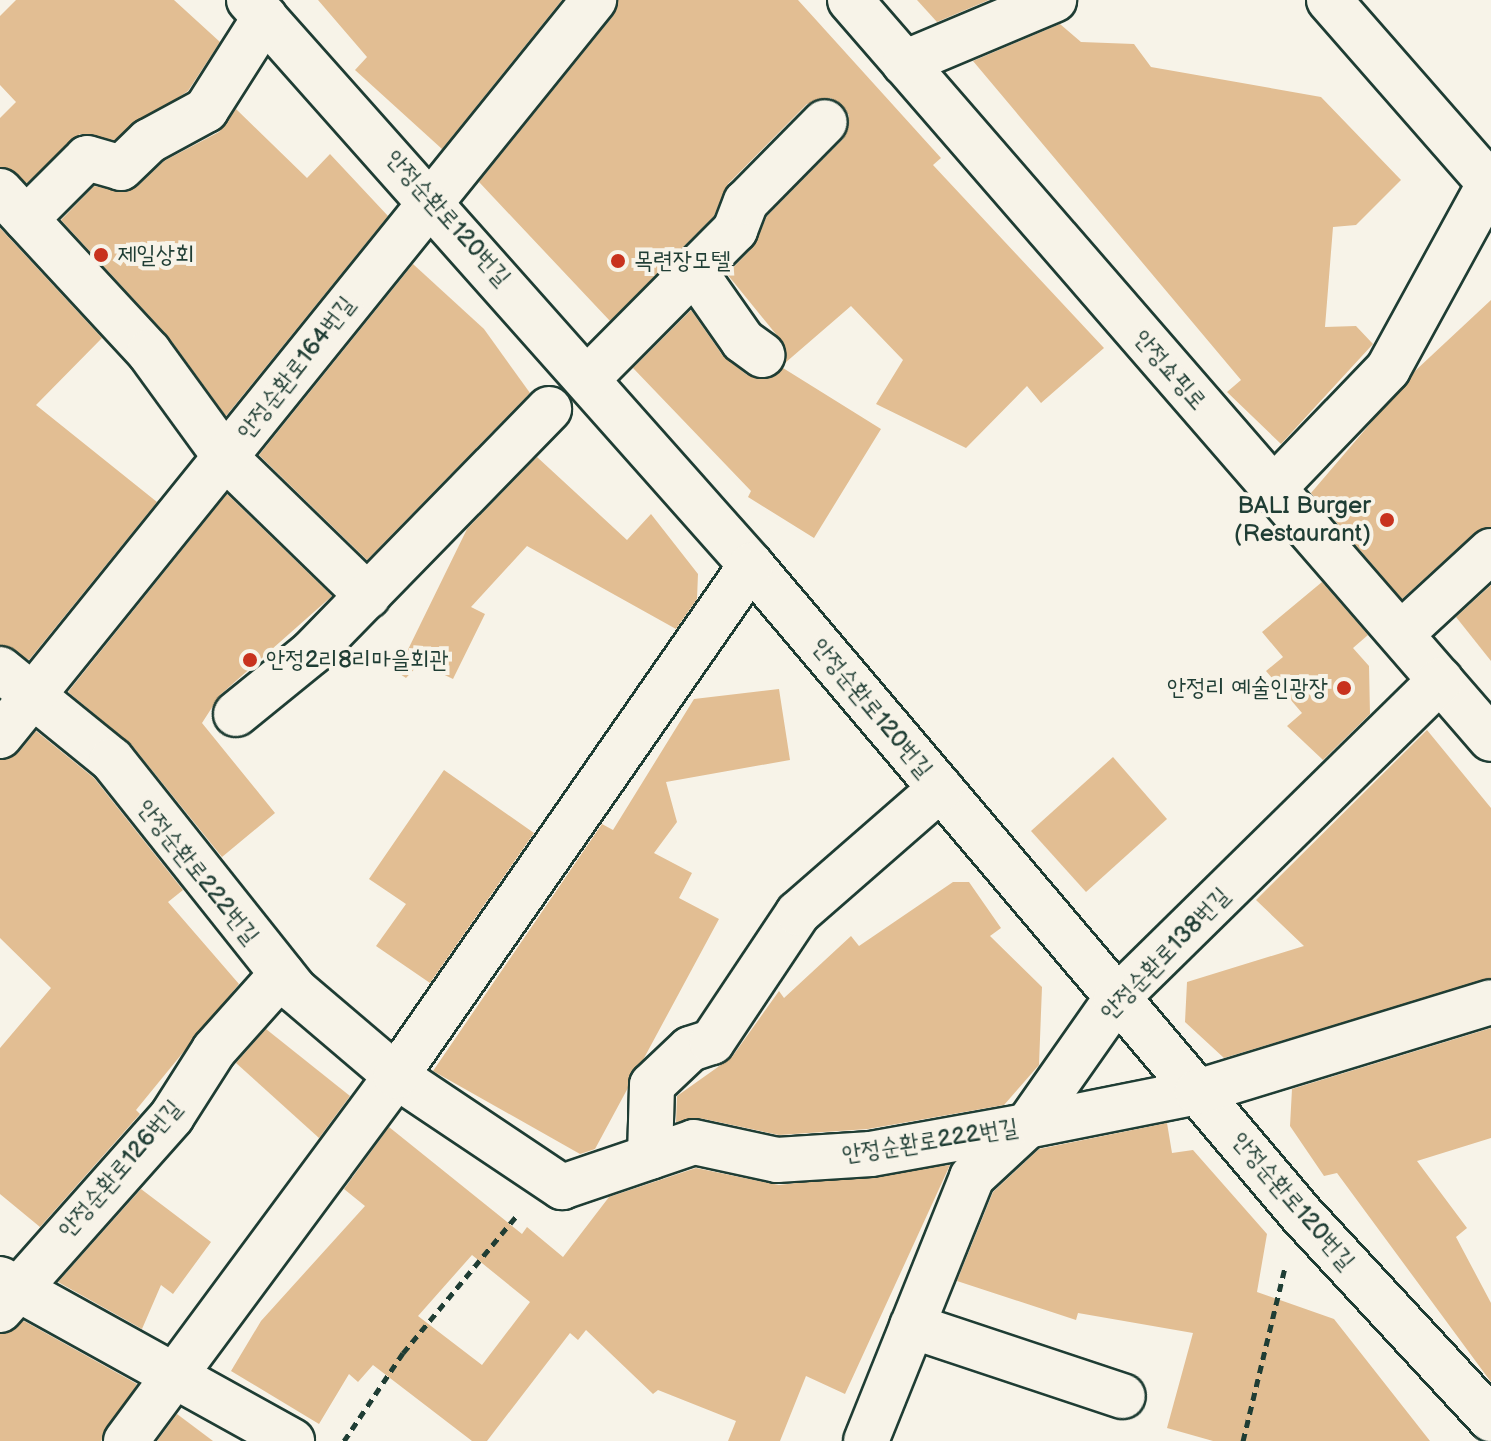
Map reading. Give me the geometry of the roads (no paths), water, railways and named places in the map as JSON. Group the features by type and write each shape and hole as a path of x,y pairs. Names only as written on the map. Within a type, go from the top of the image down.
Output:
{"street":[{"name":"안정순환로164번길","path":"0,736 18,680 226,458 429,196 594,0"},
{"name":"안정쇼핑로","path":"850,0 1491,739"},
{"path":"904,63 1054,0"},
{"path":"1273,489 1388,369 1490,183 1329,0"},
{"name":"안정순환로120번길","path":"257,9 429,196 751,565 1301,1214 1491,1419"},
{"path":"257,9 206,110 149,141 121,168 87,158 13,205 149,352 226,458 368,596"},
{"path":"588,378 735,230 753,193 825,122"},
{"path":"694,271 743,341 762,355"},
{"path":"236,714 368,596 549,409"},
{"path":"1402,633 1491,551"},
{"path":"126,1441 179,1374 396,1076 751,565"},
{"name":"안정순환로222번길","path":"18,680 112,760 282,974 396,1076 562,1187 694,1142 777,1160 871,1154 1027,1126 1197,1092 1491,1002"},
{"name":"안정순환로138번길","path":"866,1441 972,1177 1027,1126 1116,999 1441,680"},
{"path":"650,1157 652,1085 690,1049 712,1042 798,913 940,789"},
{"name":"안정순환로126번길","path":"282,974 214,1050 172,1116 6,1293 179,1374 292,1441"},
{"path":"912,1326 1123,1396"}],"place":[{"name":"제일상회","path":"101,255"},
{"name":"목련장모텔","path":"618,261"},
{"name":"BALI Burger (Restaurant)","path":"1387,520"},
{"name":"안정2리8리마을회관","path":"250,660"},
{"name":"안정리 예술인광장","path":"1344,688"}]}
